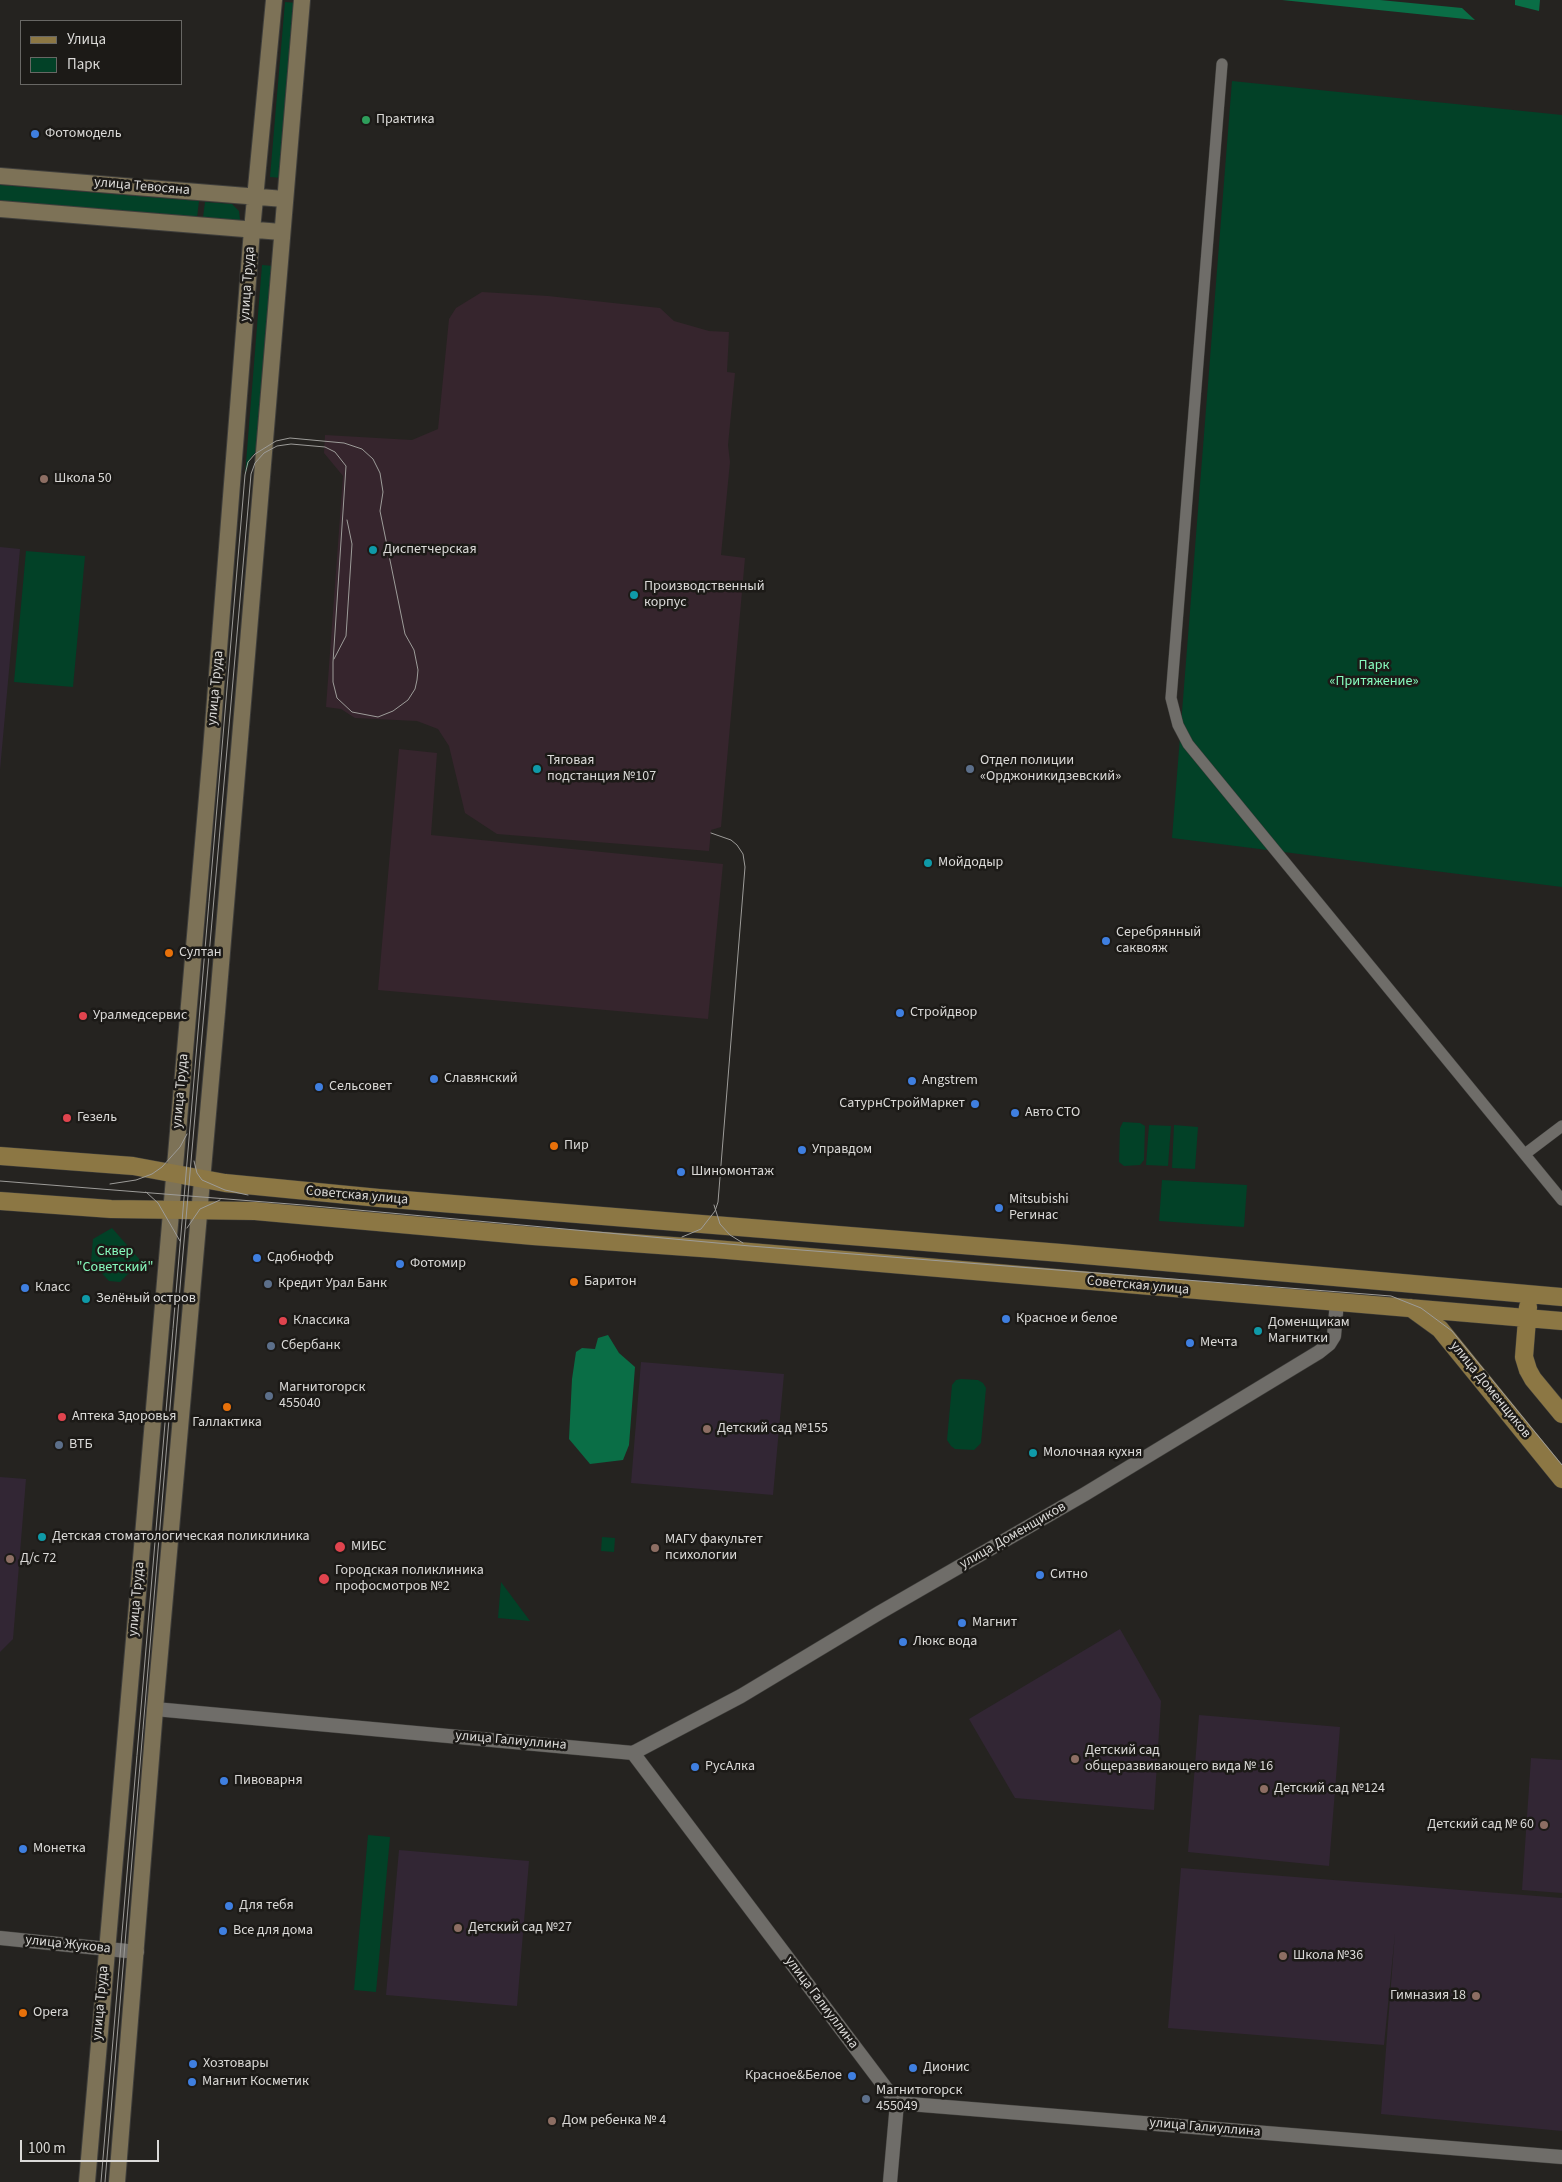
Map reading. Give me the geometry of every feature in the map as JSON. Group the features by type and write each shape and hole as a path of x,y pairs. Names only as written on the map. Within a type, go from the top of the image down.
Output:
{"main road":[{"name":"улица Труда","path":"87,2182 211,751 252,230 274,0"},
{"name":"улица Труда","path":"117,2182 137,1952 155,1709 302,0"},
{"name":"улица Тевосяна","path":"0,176 284,199"},
{"path":"0,209 281,232"},
{"name":"Советская улица","path":"0,1156 133,1166 225,1184 379,1198 1060,1253 1562,1297"},
{"name":"Советская улица","path":"0,1201 111,1209 255,1211 533,1236 715,1249 1562,1321"},
{"path":"715,1249 716,1226"},
{"name":"улица Доменщиков","path":"1337,1301 1339,1278"},
{"path":"1529,1294 1524,1358 1533,1379 1562,1414"},
{"name":"улица Доменщиков","path":"1411,1308 1440,1329 1562,1480"}],"street":[{"path":"1222,64 1171,698 1178,724 1188,744 1562,1200"},
{"path":"1525,1154 1562,1126"},
{"name":"улица Доменщиков","path":"633,1753 741,1696 879,1613 1094,1489 1319,1352 1329,1344 1334,1336 1337,1301"},
{"name":"улица Галиуллина","path":"155,1709 633,1753 897,2103 1562,2157"},
{"name":"улица Жукова","path":"0,1938 137,1952"},
{"path":"890,2182 897,2103"}],"shaded area":[{"path":"482,292 548,296 660,308 674,321 709,331 729,332 727,372 735,373 728,445 730,462 721,555 745,558 721,827 711,830 709,851 497,834 465,813 449,746 438,729 417,721 355,718 341,709 326,707 343,476 324,453 325,435 412,440 438,429 449,319 456,308"},
{"path":"0,547 20,549 0,770"},
{"path":"399,749 437,753 431,835 723,864 708,1019 378,990"},
{"name":"Детский сад №155","path":"641,1362 784,1374 773,1495 631,1483"},
{"name":"Д/с 72","path":"0,1477 26,1479 13,1639 0,1652"},
{"name":"Детский сад общеразвивающего вида № 16","path":"1120,1629 1161,1701 1154,1810 1015,1798 969,1719"},
{"name":"Детский сад №124","path":"1199,1715 1340,1727 1329,1866 1188,1852"},
{"name":"Детский сад № 60","path":"1531,1758 1562,1760 1562,1893 1522,1890"},
{"name":"Детский сад №27","path":"399,1850 529,1861 517,2006 386,1995"},
{"path":"1181,1868 1562,1898 1562,2131 1381,2114 1395,1933 1384,2045 1168,2028"}],"green space":[{"path":"1282,0 1380,0 1462,8 1475,20"},
{"path":"1515,0 1540,0 1539,11 1515,5"},
{"path":"285,2 297,3 282,178 270,177"},
{"name":"Парк «Притяжение»","path":"1232,81 1562,115 1562,887 1172,838"},
{"path":"0,185 199,201 197,218 0,202"},
{"path":"205,202 232,204 239,211 240,220 202,225"},
{"path":"262,265 274,266 259,449 251,457 245,475"},
{"path":"26,551 85,556 73,687 14,682"},
{"path":"1123,1122 1140,1123 1145,1126 1144,1160 1140,1165 1124,1166 1119,1162 1120,1128"},
{"path":"1149,1125 1171,1126 1168,1166 1146,1165"},
{"path":"1174,1125 1198,1127 1195,1169 1172,1168"},
{"path":"1162,1180 1247,1185 1244,1227 1159,1221"},
{"name":"Сквер \"Советский\"","path":"112,1228 141,1261 120,1282 109,1281 91,1262 93,1239"},
{"path":"608,1335 619,1353 635,1367 629,1445 623,1460 590,1464 569,1439 572,1379 576,1352 582,1348 595,1349 598,1338"},
{"path":"956,1380 978,1380 986,1388 981,1443 974,1450 955,1449 947,1440 952,1385"},
{"path":"602,1537 615,1538 614,1552 601,1551"},
{"path":"501,1582 530,1621 498,1618"},
{"path":"368,1835 390,1837 376,1992 354,1990"}],"tram line":[{"path":"101,2182 245,475 248,462 255,454 276,441 290,438 344,443 362,449 373,459 380,473 383,492 380,511 405,634 414,650 418,670 417,680 415,689 408,700 393,711 378,717 352,712 337,698 333,682 333,662 346,466 335,452 325,447 291,444 277,446 264,453 255,463 251,474 105,2182"},
{"path":"334,659 346,636 352,544 347,520"},
{"path":"682,1237 701,1229 715,1211 718,1202 745,867 743,854 737,845 731,840 711,833"},
{"path":"110,1184 136,1180 152,1174 162,1167 180,1147 187,1134"},
{"path":"194,1161 197,1173 202,1180 225,1190 248,1195"},
{"path":"0,1181 303,1205 750,1246 1391,1296 1421,1308 1452,1331 1562,1465"},
{"path":"146,1192 158,1203 180,1241"},
{"path":"187,1228 200,1209 220,1200"},
{"path":"714,1205 720,1224 730,1235 743,1243"}],"place":[{"name":"Практика","path":"366,120"},
{"name":"Фотомодель","path":"35,134"},
{"name":"Школа 50","path":"44,479"},
{"name":"Диспетчерская","path":"373,550"},
{"name":"Производственный корпус","path":"634,595"},
{"name":"Тяговая подстанция №107","path":"537,769"},
{"name":"Отдел полиции «Орджоникидзевский»","path":"970,769"},
{"name":"Мойдодыр","path":"928,863"},
{"name":"Серебрянный саквояж","path":"1106,941"},
{"name":"Султан","path":"169,953"},
{"name":"Стройдвор","path":"900,1013"},
{"name":"Уралмедсервис","path":"83,1016"},
{"name":"Славянский","path":"434,1079"},
{"name":"Angstrem","path":"912,1081"},
{"name":"Сельсовет","path":"319,1087"},
{"name":"СатурнСтройМаркет","path":"975,1104"},
{"name":"Авто СТО","path":"1015,1113"},
{"name":"Гезель","path":"67,1118"},
{"name":"Пир","path":"554,1146"},
{"name":"Управдом","path":"802,1150"},
{"name":"Шиномонтаж","path":"681,1172"},
{"name":"Mitsubishi Регинас","path":"999,1208"},
{"name":"Сдобнофф","path":"257,1258"},
{"name":"Фотомир","path":"400,1264"},
{"name":"Баритон","path":"574,1282"},
{"name":"Кредит Урал Банк","path":"268,1284"},
{"name":"Класс","path":"25,1288"},
{"name":"Зелёный остров","path":"86,1299"},
{"name":"Красное и белое","path":"1006,1319"},
{"name":"Классика","path":"283,1321"},
{"name":"Доменщикам Магнитки","path":"1258,1331"},
{"name":"Мечта","path":"1190,1343"},
{"name":"Сбербанк","path":"271,1346"},
{"name":"Магнитогорск 455040","path":"269,1396"},
{"name":"Галлактика","path":"227,1407"},
{"name":"Аптека Здоровья","path":"62,1417"},
{"name":"Детский сад №155","path":"707,1429"},
{"name":"ВТБ","path":"59,1445"},
{"name":"Молочная кухня","path":"1033,1453"},
{"name":"Детская стоматологическая поликлиника","path":"42,1537"},
{"name":"МИБС","path":"340,1547"},
{"name":"МАГУ факультет психологии","path":"655,1548"},
{"name":"Д/с 72","path":"10,1559"},
{"name":"Ситно","path":"1040,1575"},
{"name":"Городская поликлиника профосмотров №2","path":"324,1579"},
{"name":"Магнит","path":"962,1623"},
{"name":"Люкс вода","path":"903,1642"},
{"name":"Детский сад общеразвивающего вида № 16","path":"1075,1759"},
{"name":"РусАлка","path":"695,1767"},
{"name":"Пивоварня","path":"224,1781"},
{"name":"Детский сад №124","path":"1264,1789"},
{"name":"Детский сад № 60","path":"1544,1825"},
{"name":"Монетка","path":"23,1849"},
{"name":"Для тебя","path":"229,1906"},
{"name":"Детский сад №27","path":"458,1928"},
{"name":"Все для дома","path":"223,1931"},
{"name":"Школа №36","path":"1283,1956"},
{"name":"Гимназия 18","path":"1476,1996"},
{"name":"Opera","path":"23,2013"},
{"name":"Хозтовары","path":"193,2064"},
{"name":"Дионис","path":"913,2068"},
{"name":"Красное&Белое","path":"852,2076"},
{"name":"Магнит Косметик","path":"192,2082"},
{"name":"Магнитогорск 455049","path":"866,2099"},
{"name":"Дом ребенка № 4","path":"552,2121"}]}
